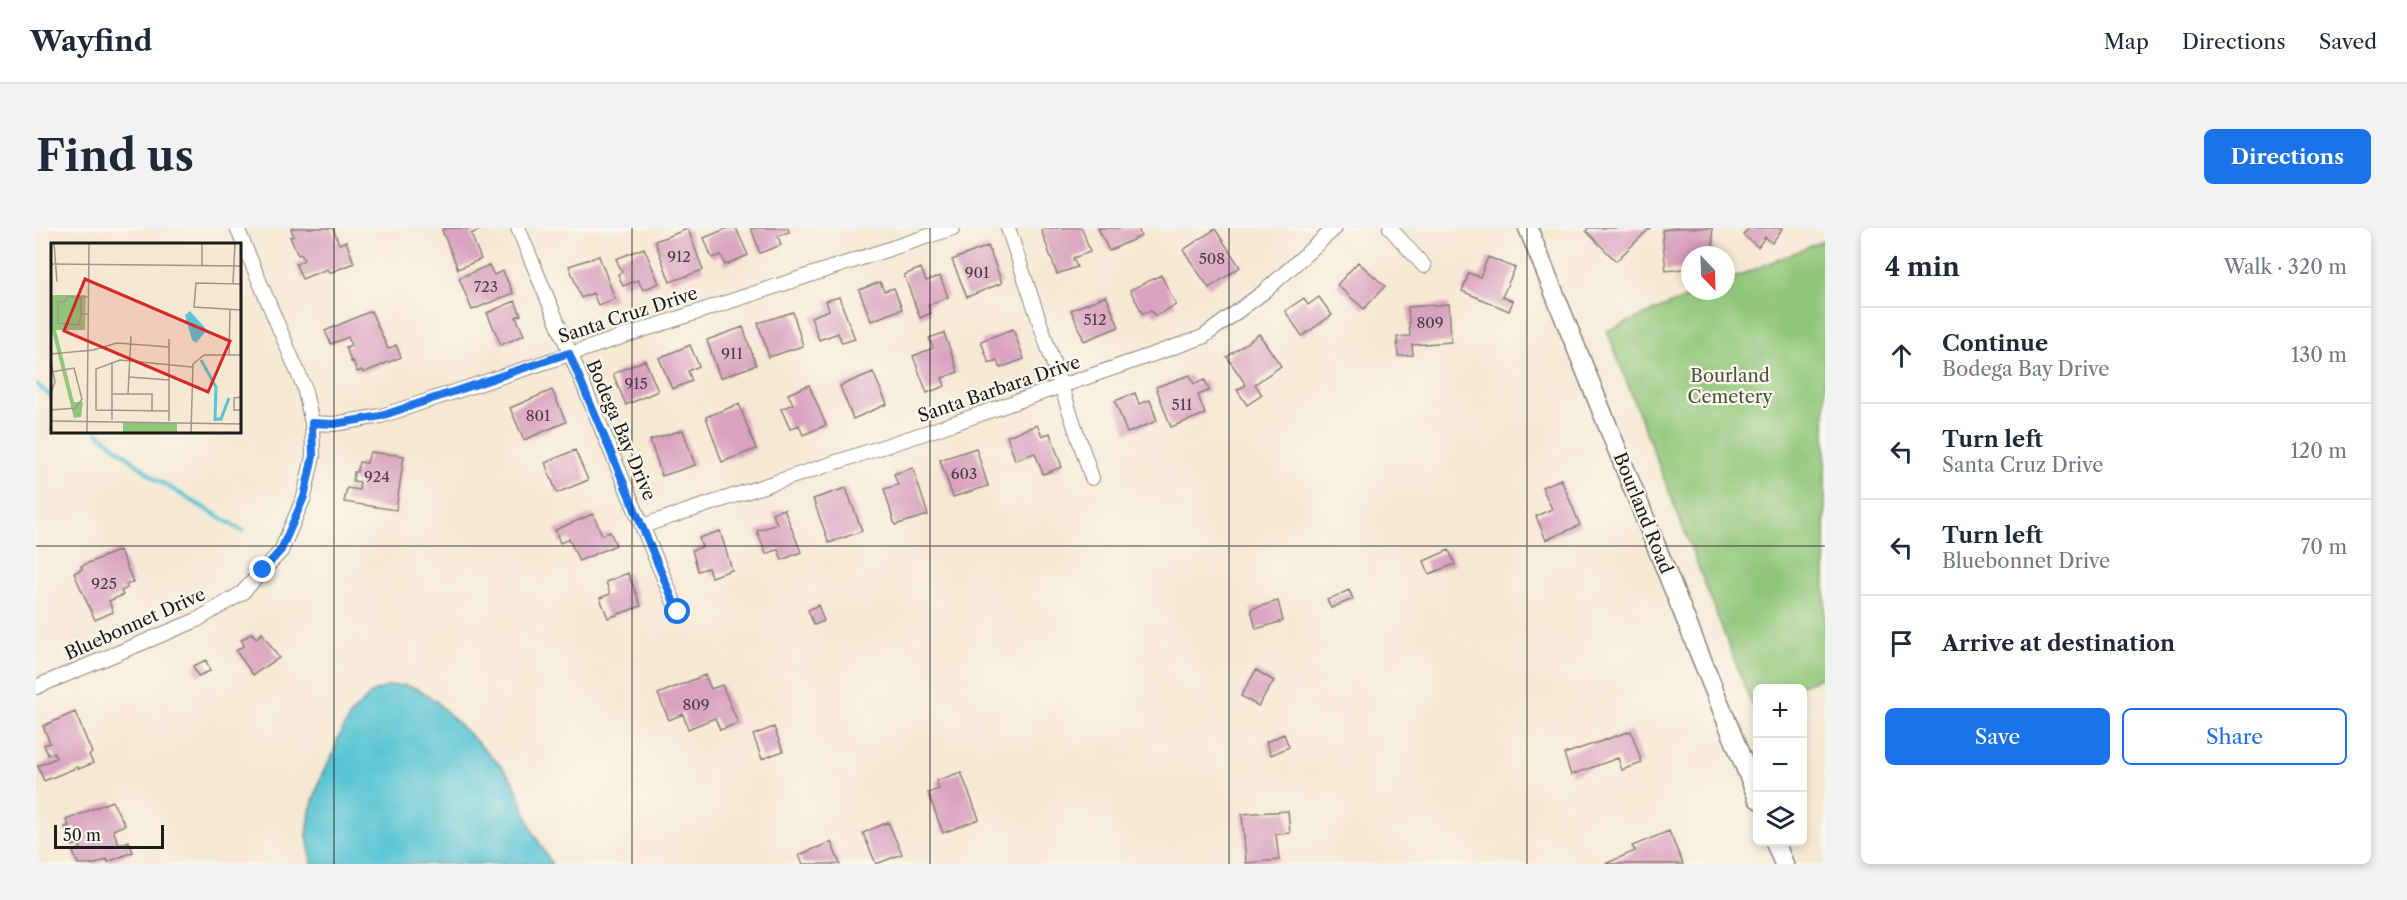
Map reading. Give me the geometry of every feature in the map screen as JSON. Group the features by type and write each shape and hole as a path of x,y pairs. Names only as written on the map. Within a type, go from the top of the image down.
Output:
{"main road":[{"name":"Bourland Road","path":"1528,228 1755,792"},
{"path":"1777,846 1784,864"}],"street":[{"name":"Bluebonnet Drive","path":"36,687 197,620 242,593 281,550 304,497 313,456 312,423 304,387 237,228"},
{"name":"Bodega Bay Drive","path":"518,228 678,612"},
{"name":"Santa Cruz Drive","path":"312,423 334,424 381,416 953,228"},
{"path":"1008,228 1092,478"},
{"name":"Santa Barbara Drive","path":"642,526 920,435 1203,337 1265,291 1335,228"},
{"path":"1390,228 1424,266"}],"green space":[{"name":"Bourland Cemetery","path":"1825,240 1825,676 1804,684 1753,684 1752,706 1607,331 1681,300 1735,300 1735,277"}],"water":[{"path":"404,685 418,689 435,700 502,767 514,783 534,834 552,864 312,864 307,836 310,811 321,776 334,752 337,740 352,713 373,692 389,686"}],"building":[{"path":"333,228 339,244 346,241 354,263 329,273 327,269 302,279 296,264 304,260 301,254 298,255 290,237 294,236 291,229"},
{"path":"446,228 484,228 471,234 481,259 458,269 442,230"},
{"path":"728,228 736,228 748,255 725,265 721,255 712,258 704,238"},
{"path":"751,228 788,228 789,232 778,236 781,245 760,253"},
{"path":"1082,228 1090,252 1073,258 1077,267 1057,274 1041,230"},
{"path":"1098,228 1138,228 1141,236 1109,251"},
{"path":"1588,228 1650,228 1616,261 1586,231"},
{"path":"1712,228 1713,246 1681,246 1681,269 1666,271 1662,230"},
{"path":"1749,228 1783,228 1772,243 1765,237 1758,247 1743,235"},
{"path":"688,229 703,270 670,282 655,241"},
{"path":"1215,229 1240,267 1209,288 1183,250"},
{"path":"988,246 1002,283 967,297 952,260"},
{"path":"644,248 659,283 643,290 638,280 623,286 618,274 622,272 616,259"},
{"path":"599,256 615,299 598,305 593,293 581,298 569,266"},
{"path":"1488,257 1515,268 1502,297 1513,301 1509,311 1462,291 1469,273 1480,277"},
{"path":"1358,262 1385,286 1364,309 1337,285"},
{"path":"489,265 494,275 503,271 513,293 472,310 459,278"},
{"path":"921,268 926,281 940,276 948,297 928,305 931,313 920,318 904,275"},
{"path":"1161,275 1176,305 1155,316 1151,310 1143,314 1130,290"},
{"path":"880,282 884,291 894,288 902,309 871,321 859,290"},
{"path":"1106,296 1119,327 1084,341 1071,310"},
{"path":"839,297 855,339 842,343 838,333 819,340 811,317 829,310 826,301"},
{"path":"1319,297 1332,315 1302,336 1285,311 1304,298 1308,305"},
{"path":"515,301 521,315 516,317 524,335 501,345 487,313"},
{"path":"1449,304 1451,342 1412,345 1413,355 1398,356 1397,337 1410,336 1408,307"},
{"path":"371,311 388,349 396,345 401,357 363,373 362,370 357,372 346,347 351,345 348,337 331,344 325,331"},
{"path":"793,312 803,346 769,357 758,323"},
{"path":"743,327 756,365 720,378 707,340"},
{"path":"1013,329 1024,359 1000,368 997,360 989,363 981,341"},
{"path":"944,333 958,372 942,378 945,386 927,393 913,356 933,348 929,338"},
{"path":"1259,334 1281,366 1255,384 1262,395 1247,405 1237,390 1246,385 1227,357"},
{"path":"690,345 699,366 688,371 692,381 672,389 659,358"},
{"path":"645,360 658,391 626,405 613,374"},
{"path":"873,372 887,404 853,419 840,386"},
{"path":"1190,375 1194,384 1205,380 1209,391 1198,395 1205,414 1171,427 1156,387"},
{"path":"809,385 826,425 803,435 799,425 790,429 781,409 793,404 788,394"},
{"path":"552,390 566,422 524,440 510,408"},
{"path":"1135,393 1139,404 1150,400 1157,421 1127,433 1115,401"},
{"path":"739,404 756,449 722,462 706,417"},
{"path":"1037,425 1042,436 1050,433 1062,467 1043,474 1035,453 1015,460 1007,436"},
{"path":"683,430 695,465 662,476 650,440"},
{"path":"976,448 988,486 953,497 940,460"},
{"path":"575,450 588,480 557,493 545,463"},
{"path":"370,452 404,456 396,510 344,502 347,488 359,490 360,482 353,481 354,472 357,472 359,462 367,463"},
{"path":"913,468 928,515 895,525 884,489 898,485 894,474"},
{"path":"1561,479 1580,525 1546,540 1536,516 1552,509 1542,487"},
{"path":"846,488 862,531 829,543 813,499"},
{"path":"784,509 801,552 782,560 778,549 766,554 757,531 777,524 772,513"},
{"path":"593,514 602,535 610,532 616,545 579,561 569,539 560,543 555,530"},
{"path":"720,531 732,570 711,577 708,568 698,571 692,550 702,547 699,538"},
{"path":"120,550 133,582 121,591 123,595 109,601 113,612 95,620 74,573 82,569 81,566"},
{"path":"1449,550 1455,564 1429,574 1424,561"},
{"path":"628,573 641,606 608,618 600,598 610,594 606,582"},
{"path":"1349,590 1353,599 1331,608 1327,600"},
{"path":"1278,601 1283,621 1256,629 1251,609"},
{"path":"818,605 824,621 814,625 808,610"},
{"path":"252,633 256,638 262,633 279,658 253,675 236,651 244,645 241,640"},
{"path":"206,660 210,671 198,676 193,666"},
{"path":"1256,670 1274,681 1258,706 1241,696"},
{"path":"705,675 711,689 722,685 738,723 720,730 715,718 688,729 683,714 669,720 658,694"},
{"path":"75,712 92,753 89,755 93,763 44,781 38,766 56,758 54,752 48,755 44,745 50,743 43,726"},
{"path":"774,727 783,751 762,759 753,735"},
{"path":"1631,731 1642,763 1622,770 1618,758 1571,775 1564,754"},
{"path":"1284,734 1289,747 1271,755 1266,742"},
{"path":"961,772 979,819 943,833 928,793 939,789 936,781"},
{"path":"112,801 125,825 113,830 119,845 129,841 133,852 108,862 107,859 96,864 78,864 73,852 81,848 79,843 73,846 65,827 69,826 66,820"},
{"path":"1288,811 1290,833 1276,834 1279,860 1246,863 1242,814"},
{"path":"888,822 902,854 876,864 863,833"},
{"path":"1669,831 1683,864 1605,864 1635,851 1632,846"},
{"path":"831,842 840,864 803,864 799,855"}],"waterway":[{"path":"36,384 51,396"},
{"path":"100,434 157,480 243,531"}],"route":[{"path":"263,570 281,550 304,497 313,456 312,423 334,424 381,416 569,353 678,612"}]}
